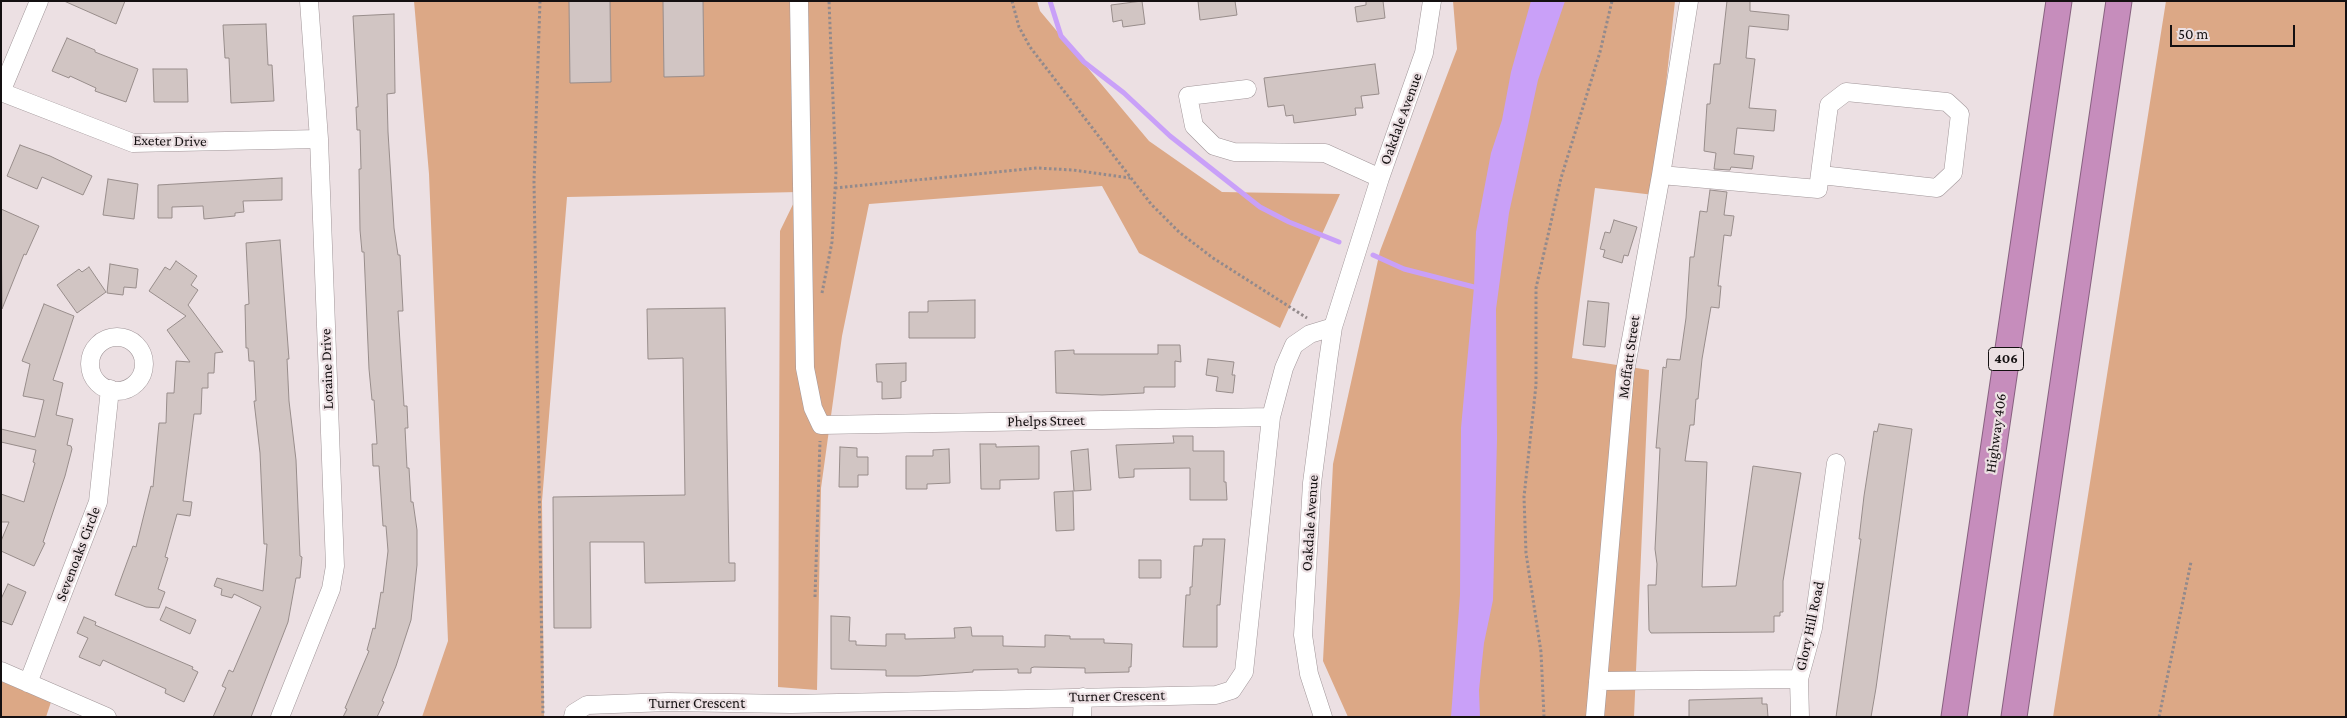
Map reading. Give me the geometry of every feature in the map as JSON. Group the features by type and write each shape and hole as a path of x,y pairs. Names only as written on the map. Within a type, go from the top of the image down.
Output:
{"highway":[{"name":"Highway 406","path":"1954,717 2059,1"},
{"path":"2014,717 2119,1"}],"street":[{"path":"1,92 39,1"},
{"path":"799,1 805,368 813,408 821,425"},
{"name":"Oakdale Avenue","path":"1323,717 1309,674 1303,635 1312,483 1334,327 1380,178 1424,53 1432,1"},
{"name":"Moffatt Street","path":"1595,717 1625,372 1661,175 1689,1"},
{"name":"Loraine Drive","path":"280,717 332,589 335,566 319,139 305,5"},
{"path":"1247,89 1188,96 1194,126 1214,146 1234,152 1324,153 1380,178"},
{"name":"Exeter Drive","path":"1,92 133,142 319,139"},
{"path":"1661,175 1818,189 1829,105 1846,92 1947,102 1960,114 1953,173 1937,188 1820,175"},
{"name":"Turner Crescent","path":"573,717 574,712 588,704 668,702 792,710 1083,697 1216,695 1232,690 1244,672 1271,417 1284,368 1294,345 1310,334 1334,327"},
{"name":"Sevenoaks Circle","path":"28,683 98,502 110,389"},
{"name":"Phelps Street","path":"821,425 1271,417"},
{"name":"Glory Hill Road","path":"1598,681 1799,679 1813,628 1836,463"},
{"path":"1,670 107,717"},
{"path":"1799,679 1800,717"},
{"path":"1082,717 1083,697"}],"path":[{"path":"540,1 534,181 543,717"},
{"path":"821,295 832,242 835,188 829,1"},
{"path":"1012,1 1019,27 1030,47 1116,156 1130,178 1151,204 1179,232 1213,258 1305,317 1334,327"},
{"path":"1544,717 1541,652 1526,553 1524,497 1536,384 1536,288 1562,178 1600,52 1612,1"},
{"path":"835,188 1037,168 1073,170 1130,178"},
{"path":"815,597 821,425"},
{"path":"2159,717 2191,562"}],"shaded area":[{"path":"414,1 1037,1 1040,11 1149,141 1222,192 1340,194 1280,328 1139,253 1102,186 869,204 842,336 821,488 817,690 778,687 780,231 799,192 567,197 542,501 544,717 422,717 448,641 429,174"},
{"path":"1453,1 1675,1 1654,195 1595,188 1572,358 1649,370 1634,717 1348,717 1323,661 1333,464 1380,251 1457,49"},
{"path":"1531,1 1565,1 1538,80 1509,213 1496,309 1497,439 1493,600 1484,643 1479,690 1480,717 1451,717 1460,595 1461,428 1474,287 1476,232 1491,153 1502,120 1511,72"},
{"path":"2166,1 2346,1 2346,717 2053,717"},
{"path":"1,681 51,702 46,717 1,717"}],"building":[{"path":"64,1 125,1 116,24"},
{"path":"569,1 610,1 611,82 570,83"},
{"path":"663,1 703,1 704,76 664,77"},
{"path":"1142,1 1145,24 1123,27 1122,20 1113,22 1111,5"},
{"path":"1198,1 1235,1 1237,15 1200,20"},
{"path":"1366,1 1383,1 1385,18 1357,22 1355,7 1366,5"},
{"path":"1727,1 1750,1 1750,11 1789,15 1788,30 1749,26 1746,58 1755,59 1749,108 1776,110 1774,131 1737,128 1734,154 1754,156 1752,169 1731,167 1730,170 1714,169 1716,153 1704,151 1707,104 1710,104 1714,64 1720,64"},
{"path":"394,14 395,93 387,94 388,132 394,228 398,255 400,255 403,311 398,311 404,406 407,406 408,428 405,428 407,468 409,468 411,502 413,502 417,530 417,565 411,620 382,701 384,702 377,717 343,717 369,651 367,650 373,628 375,629 381,592 383,593 388,551 386,526 383,526 379,466 373,466 372,444 377,444 374,400 372,400 369,369 364,252 362,252 360,230 360,130 357,130 356,107 358,107 353,16"},
{"path":"266,24 268,65 272,65 274,101 231,103 229,58 225,58 223,25"},
{"path":"67,38 95,50 95,52 138,69 126,102 95,91 96,88 70,76 69,78 52,71"},
{"path":"1375,64 1379,94 1361,96 1363,108 1355,108 1356,115 1294,123 1293,115 1286,116 1284,105 1268,107 1264,78"},
{"path":"153,69 187,69 188,102 154,102"},
{"path":"20,145 50,156 92,176 83,195 42,177 37,189 7,176"},
{"path":"282,178 282,200 243,201 244,212 235,213 235,216 204,219 203,206 172,207 172,218 158,218 158,185"},
{"path":"108,179 138,184 134,219 103,215"},
{"path":"1710,190 1727,192 1724,215 1734,216 1731,236 1724,235 1718,286 1721,286 1719,308 1711,307 1702,359 1698,399 1696,399 1694,425 1690,425 1685,461 1707,462 1702,587 1736,586 1753,466 1801,473 1783,581 1783,612 1780,612 1780,616 1774,616 1774,632 1651,633 1649,630 1648,585 1656,585 1657,564 1655,549 1660,448 1656,448 1663,367 1666,368 1667,359 1680,360 1686,318 1690,257 1694,257 1700,211 1707,212"},
{"path":"1,209 39,226 26,255 24,254 2,309"},
{"path":"1614,220 1637,227 1628,256 1624,255 1622,263 1603,257 1605,250 1600,249 1605,232 1610,233"},
{"path":"280,240 289,359 287,359 289,401 296,460 300,556 302,557 300,578 296,578 288,622 251,717 213,717 226,688 222,686 229,670 233,672 261,607 234,594 232,598 221,595 222,589 214,586 217,578 263,591 267,544 264,544 260,453 254,401 256,401 254,361 249,361 248,348 246,348 245,305 249,304 246,243"},
{"path":"176,261 197,276 191,285 198,290 188,305 223,352 215,353 214,373 208,373 208,388 202,388 201,414 194,414 183,501 192,502 190,516 177,514 165,557 168,558 158,589 165,592 159,608 146,607 115,595 133,546 136,547 151,486 153,487 159,423 166,423 167,393 174,393 176,361 190,362 167,330 186,316 149,291 165,267 170,270"},
{"path":"110,264 138,269 136,288 124,287 123,295 107,293"},
{"path":"89,267 106,292 77,313 57,285 79,269 82,272"},
{"path":"975,300 975,338 909,338 909,312 928,312 928,301"},
{"path":"1588,301 1609,303 1605,347 1583,345"},
{"path":"44,304 74,316 53,380 63,383 56,415 73,419 67,445 71,446 72,449 43,542 45,543 34,566 1,551 1,541 9,522 1,522 1,494 24,502 35,463 33,462 36,450 1,442 1,429 35,437 44,400 23,396 30,364 22,361"},
{"path":"725,308 729,563 735,563 735,581 645,583 644,542 590,542 591,628 554,628 553,497 685,495 683,358 648,359 647,309"},
{"path":"1158,345 1180,345 1181,362 1175,361 1175,387 1144,387 1144,393 1102,395 1056,393 1055,351 1074,350 1074,354 1158,354"},
{"path":"1208,359 1234,362 1232,375 1235,375 1233,393 1216,391 1218,377 1206,375"},
{"path":"906,363 906,381 901,382 901,398 882,399 882,382 877,382 876,364"},
{"path":"1879,424 1912,429 1876,688 1871,717 1836,717 1861,539 1859,539 1864,496 1874,431 1877,432"},
{"path":"1173,436 1193,436 1193,451 1224,451 1224,482 1226,482 1227,500 1190,500 1190,468 1134,469 1134,477 1119,478 1116,445 1174,443"},
{"path":"980,444 996,444 996,447 1039,446 1039,479 1000,480 1000,489 981,489"},
{"path":"840,447 857,448 857,457 868,457 868,475 858,475 858,487 839,487"},
{"path":"949,449 950,483 927,484 927,489 906,489 906,456 933,456 933,450"},
{"path":"1088,449 1091,490 1074,491 1071,451"},
{"path":"1073,491 1074,530 1056,531 1054,492"},
{"path":"1203,539 1225,539 1220,605 1217,605 1217,647 1183,647 1186,595 1190,595 1190,587 1192,587 1194,546 1202,546"},
{"path":"1139,560 1161,560 1161,578 1139,578"},
{"path":"8,584 26,592 12,625 1,621 1,599"},
{"path":"166,607 196,620 190,634 160,620"},
{"path":"831,616 850,617 849,641 856,641 856,645 886,646 886,634 905,634 905,639 955,638 954,628 971,627 972,636 1003,636 1003,646 1045,647 1045,635 1070,636 1070,639 1104,639 1104,643 1132,644 1131,667 1129,667 1129,672 1085,673 1085,668 1034,667 1031,668 1031,673 1018,673 1018,669 973,670 973,672 918,676 886,676 886,670 831,669"},
{"path":"84,617 96,622 95,625 193,667 192,669 198,672 184,702 165,693 166,689 103,660 100,666 79,657 88,638 77,633"},
{"path":"1762,698 1762,704 1767,704 1768,717 1689,717 1689,700"}],"waterway":[{"path":"1050,1 1061,36 1084,62 1124,93 1170,136 1260,207 1289,222 1339,242"},
{"path":"1373,255 1404,269 1474,287"}]}
